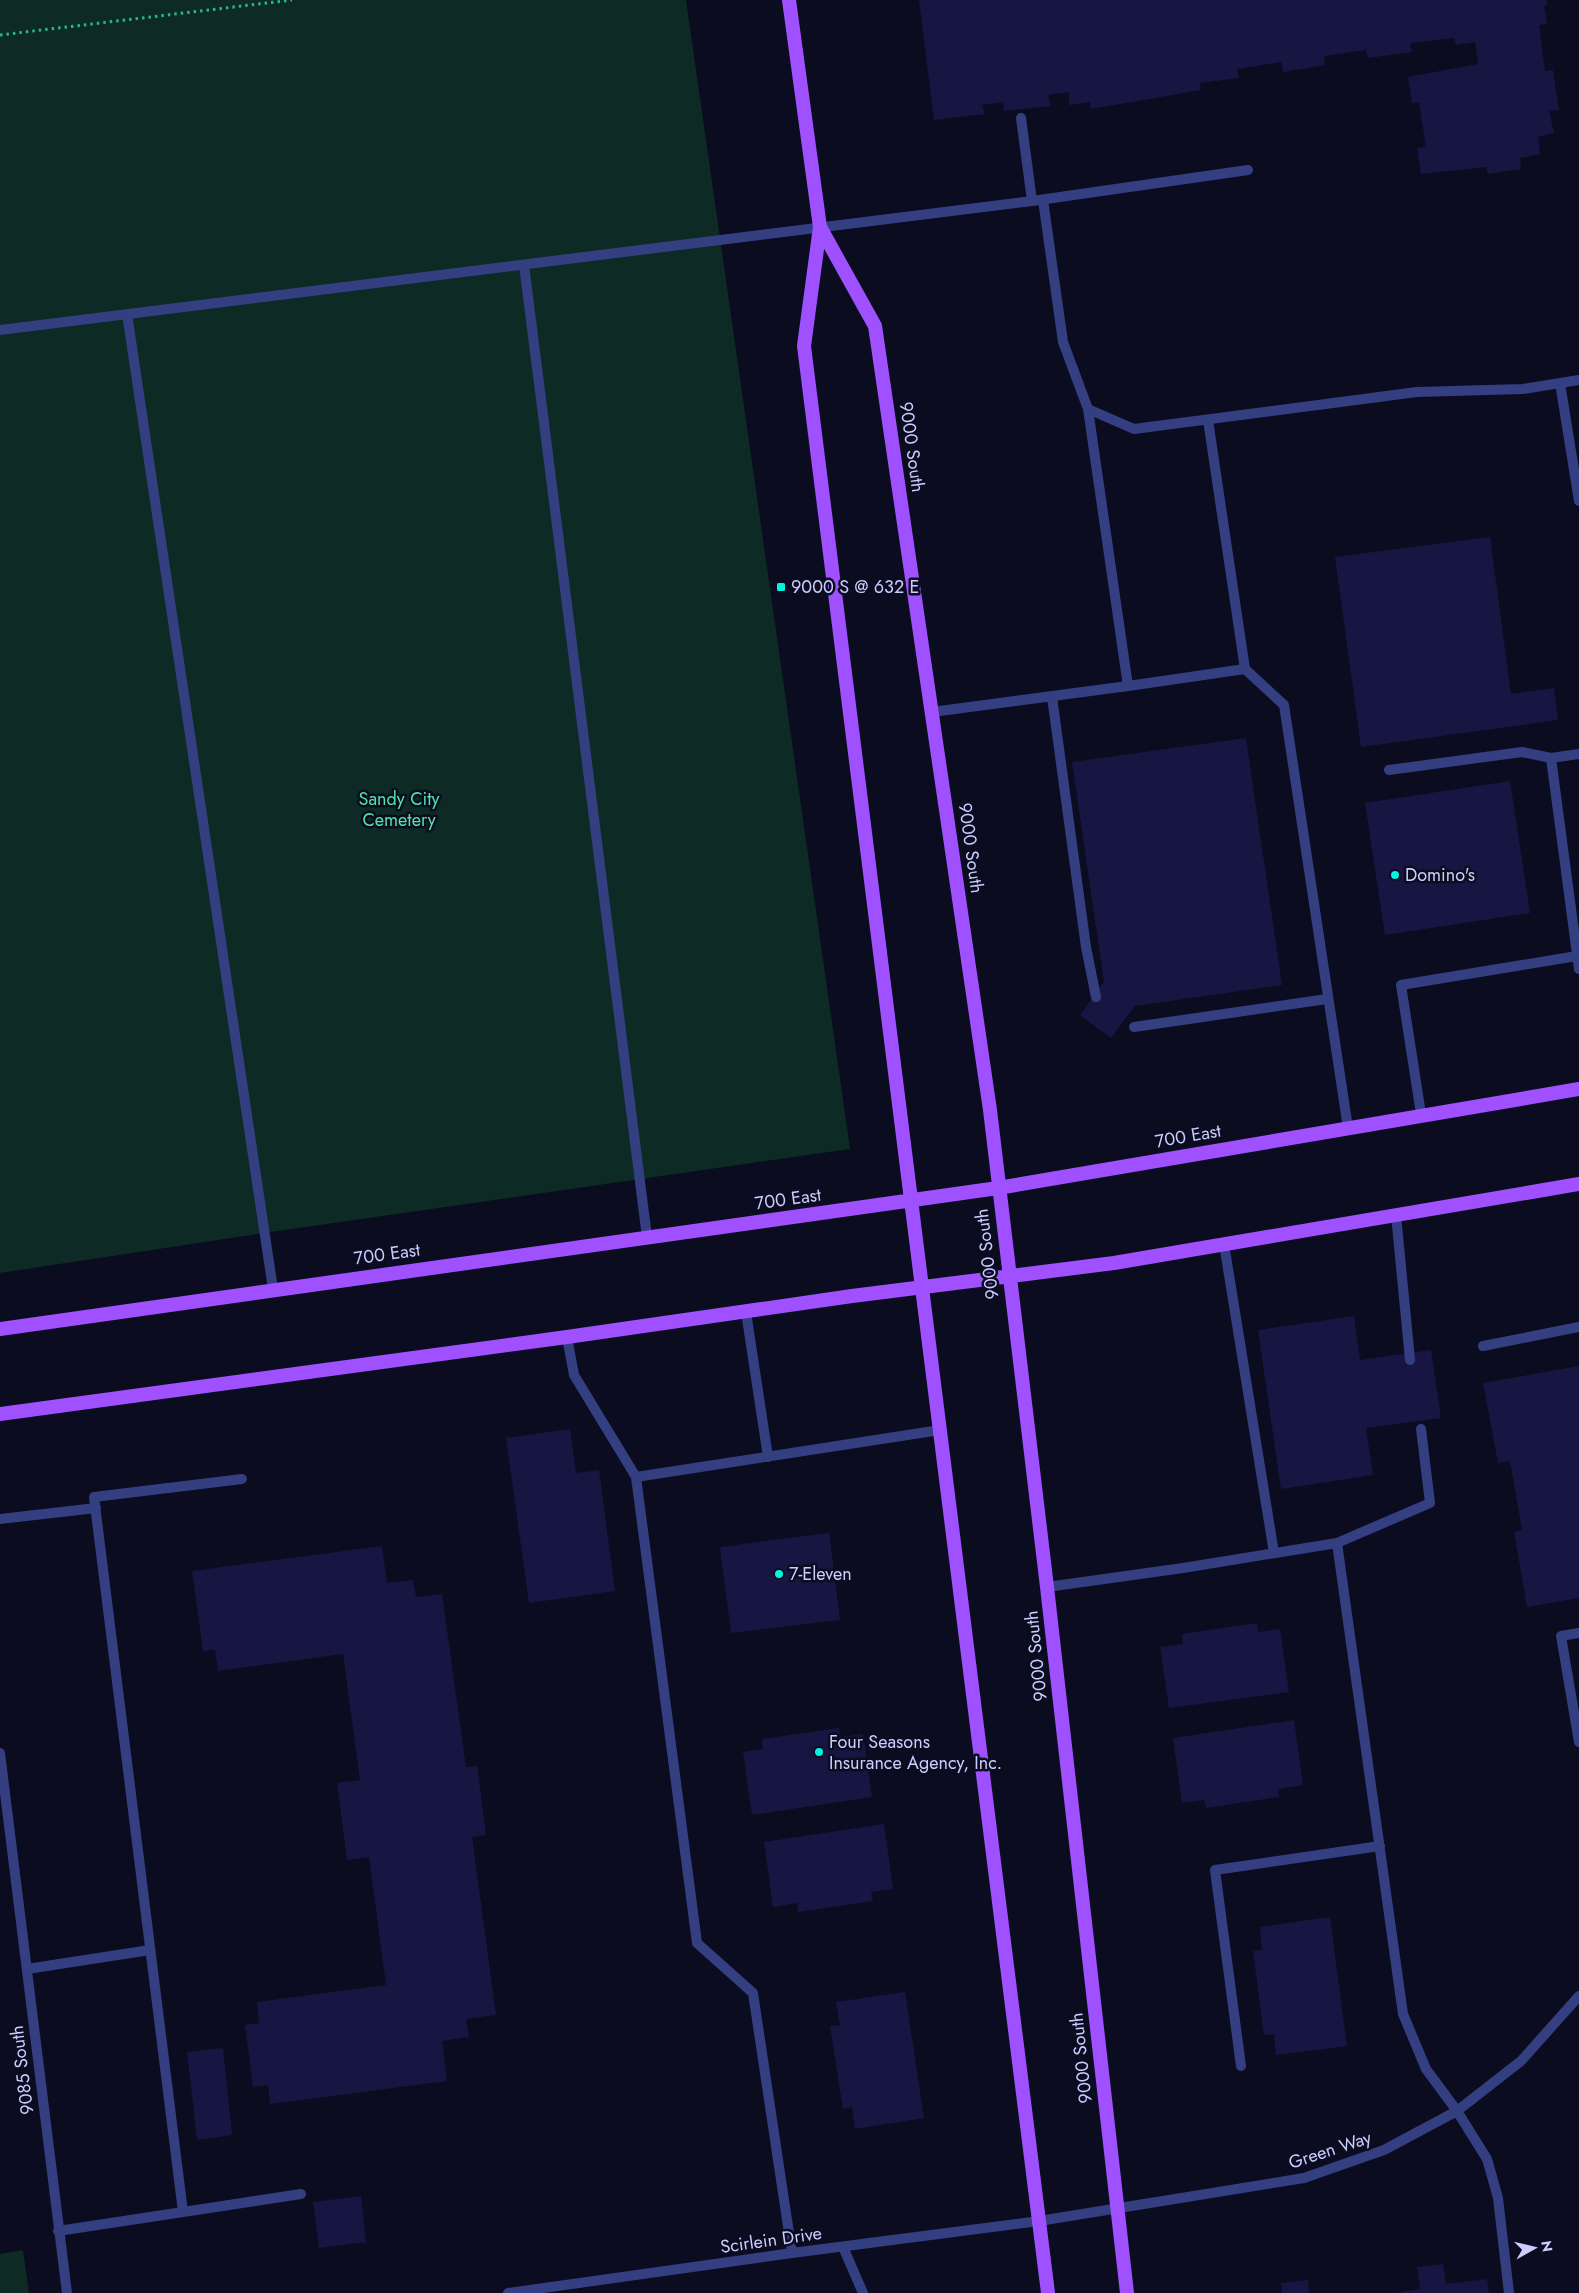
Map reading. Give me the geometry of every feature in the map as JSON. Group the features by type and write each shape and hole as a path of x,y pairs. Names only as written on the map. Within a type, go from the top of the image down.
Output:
{"main road":[{"name":"9000 South","path":"789,0 820,227 804,346 1048,2293"},
{"name":"9000 South","path":"820,227 876,326 990,1110 1008,1276 1047,1587 1127,2293"},
{"name":"700 East","path":"0,1329 998,1188 1421,1114 1579,1089"},
{"path":"0,1414 922,1287 1114,1263 1579,1184"}],"street":[{"path":"1021,118 1032,202"},
{"path":"0,330 1032,202 1248,170"},
{"path":"1043,200 1063,342 1088,409 1128,686"},
{"path":"524,265 647,1237"},
{"path":"127,314 273,1289"},
{"path":"1088,409 1134,429 1417,392 1524,389 1579,380"},
{"path":"1560,383 1579,501"},
{"path":"1208,420 1245,670 1284,705 1327,1000 1348,1128"},
{"path":"932,712 1245,670"},
{"path":"1052,696 1086,947 1096,997"},
{"path":"1389,770 1522,752 1551,758 1579,754"},
{"path":"1551,758 1579,969"},
{"path":"1421,1114 1401,985 1577,956"},
{"path":"1134,1026 1327,1000"},
{"path":"1396,1215 1410,1360"},
{"path":"1224,1244 1274,1553"},
{"path":"746,1312 768,1457"},
{"path":"1483,1346 1579,1327"},
{"path":"567,1337 574,1375 636,1477 697,1943 753,1993 792,2253"},
{"path":"1047,1587 1337,1543 1430,1503 1421,1429"},
{"path":"636,1477 940,1430"},
{"path":"183,2212 94,1497 242,1479"},
{"path":"0,1519 96,1508"},
{"path":"1337,1543 1403,2014 1426,2069 1457,2111 1487,2159 1498,2198 1509,2293"},
{"path":"1579,1633 1561,1636 1579,1742"},
{"name":"9085 South","path":"0,1753 67,2293"},
{"path":"1241,2066 1215,1870 1380,1846"},
{"path":"26,1970 150,1950"},
{"name":"Green Way","path":"1039,2221 1304,2178 1384,2150 1457,2111 1521,2062 1579,1996"},
{"path":"58,2231 301,2194"},
{"name":"Scirlein Drive","path":"508,2293 1039,2221"},
{"path":"843,2247 864,2293"}],"path":[{"path":"0,35 292,0"}],"green space":[{"name":"Sandy City Cemetery","path":"0,0 686,0 850,1149 0,1273"},
{"path":"23,2250 29,2293 0,2293 0,2254"}],"building":[{"path":"919,0 1547,0 1547,5 1544,6 1547,24 1539,25 1545,71 1553,70 1559,110 1549,111 1554,133 1538,137 1540,154 1520,158 1521,169 1488,174 1486,167 1421,174 1417,148 1426,147 1419,103 1412,103 1408,77 1478,64 1475,42 1456,45 1454,38 1410,43 1412,52 1368,58 1366,50 1324,56 1325,65 1283,72 1281,62 1237,69 1239,78 1200,83 1201,90 1091,109 1090,102 1069,105 1069,92 1048,95 1051,106 1004,111 1003,102 982,105 985,114 934,120"},
{"path":"1490,537 1511,694 1554,688 1558,720 1361,747 1335,557"},
{"path":"1246,738 1282,985 1135,1006 1111,1038 1080,1015 1104,982 1072,762"},
{"path":"1510,781 1530,913 1385,935 1365,803"},
{"path":"1354,1316 1360,1360 1431,1350 1441,1418 1366,1428 1373,1475 1281,1489 1258,1330"},
{"path":"1579,1366 1579,1598 1527,1607 1514,1532 1522,1530 1510,1461 1498,1463 1483,1383"},
{"path":"570,1429 576,1473 599,1470 615,1591 529,1603 506,1438"},
{"name":"7-Eleven","path":"829,1533 840,1620 731,1633 720,1547"},
{"path":"382,1546 387,1583 413,1580 416,1597 442,1594 466,1767 477,1766 486,1835 472,1837 496,2015 466,2019 469,2037 442,2041 447,2081 270,2104 268,2085 253,2087 245,2025 259,2023 257,2002 386,1985 369,1857 347,1860 337,1783 360,1780 343,1654 218,1671 215,1650 203,1651 192,1571"},
{"path":"1257,1623 1258,1632 1280,1629 1289,1692 1169,1708 1160,1647 1183,1644 1182,1634"},
{"path":"1294,1720 1303,1785 1278,1789 1279,1797 1206,1808 1204,1800 1182,1803 1173,1738"},
{"path":"839,1728 841,1737 863,1734 872,1797 752,1815 743,1752 763,1749 762,1739"},
{"path":"884,1824 893,1889 871,1892 873,1901 798,1912 797,1903 773,1907 764,1842"},
{"path":"1330,1917 1347,2046 1276,2055 1274,2034 1264,2035 1253,1951 1262,1950 1260,1927"},
{"path":"905,1992 924,2118 855,2129 852,2107 843,2109 830,2026 840,2025 836,2002"},
{"path":"223,2048 232,2135 197,2140 187,2052"},
{"path":"361,2196 366,2242 319,2248 313,2202"},
{"path":"1443,2264 1446,2284 1487,2279 1489,2293 1395,2293 1420,2289 1417,2267"},
{"path":"1308,2280 1309,2293 1282,2293 1281,2283"}],"place":[{"name":"9000 S @ 632 E","path":"781,587"},
{"name":"Domino's","path":"1395,875"},
{"name":"7-Eleven","path":"779,1574"},
{"name":"Four Seasons Insurance Agency, Inc.","path":"819,1752"}]}
